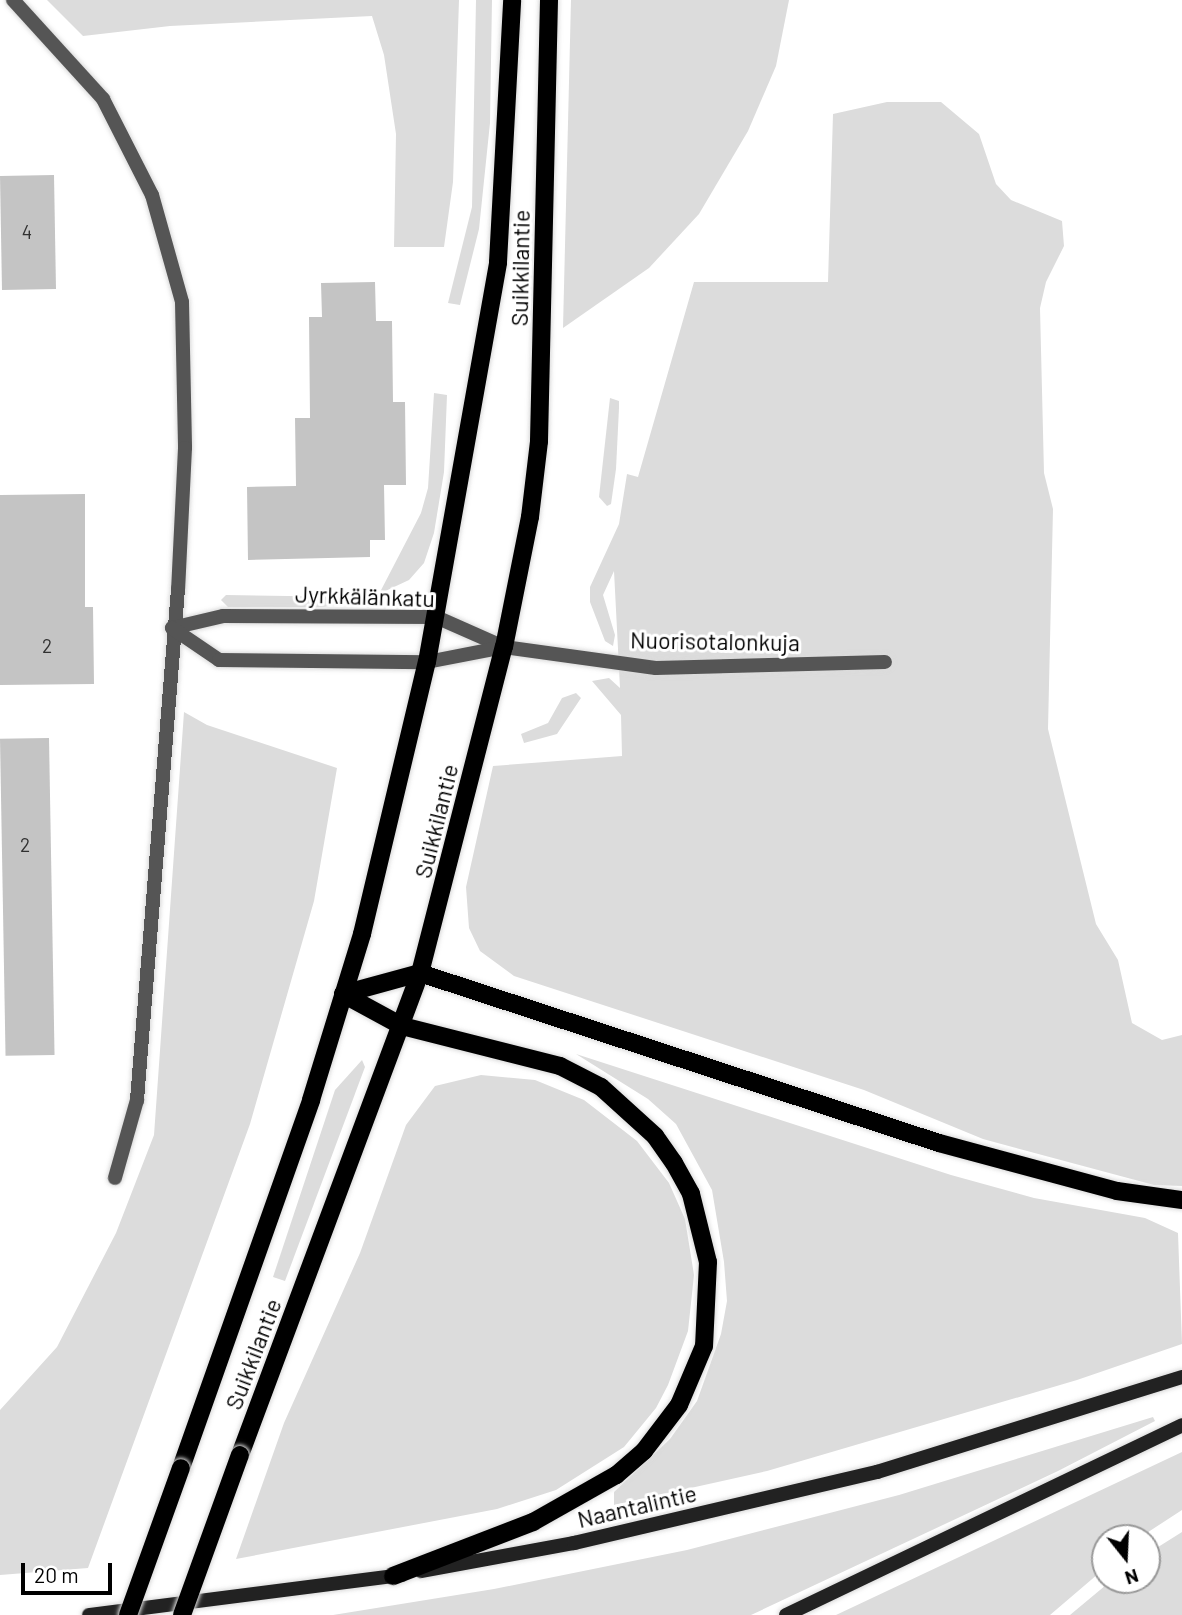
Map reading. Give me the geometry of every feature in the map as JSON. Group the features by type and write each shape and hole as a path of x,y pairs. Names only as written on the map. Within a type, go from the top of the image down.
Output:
{"main road":[{"name":"Suikkilantie","path":"128,1615 234,1325 343,994 428,662 498,262 512,0"},
{"name":"Suikkilantie","path":"182,1615 420,973 503,647 530,517 539,440 549,0"},
{"path":"343,994 420,973 939,1143 1117,1191 1182,1200"},
{"path":"343,994 402,1026 560,1066 601,1087 655,1136 691,1194 702,1228 710,1288 704,1346 691,1380 679,1405 643,1451 616,1475 533,1522 393,1576"},
{"name":"Naantalintie","path":"89,1615 393,1576 574,1543 864,1475 1182,1377"},
{"path":"786,1615 1182,1425"}],"street":[{"path":"13,0 103,99 152,195 182,302 185,447 178,589 172,628 137,1100 116,1178"},
{"name":"Jyrkkälänkatu","path":"172,628 223,616 436,617 503,647"},
{"path":"172,628 219,660 428,662 503,647"},
{"name":"Nuorisotalonkuja","path":"503,647 656,668 885,662"}],"shaded area":[{"path":"47,0 459,0 453,182 444,247 394,247 396,134 384,55 372,16 170,26 83,36"},
{"path":"476,0 492,0 490,123 479,229 460,305 448,303 472,207"},
{"path":"571,0 789,0 776,66 748,131 699,214 649,268 563,328"},
{"path":"887,102 941,102 979,134 996,184 1011,200 1062,221 1064,246 1046,282 1040,308 1044,473 1053,509 1048,729 1096,924 1118,960 1132,1023 1162,1040 1182,1035 1182,1186 1154,1185 983,1139 864,1090 514,976 480,951 469,928 466,887 493,766 622,756 621,715 592,681 609,678 620,688 614,571 603,595 615,635 613,646 605,641 590,602 590,587 619,524 627,474 638,477 694,282 828,282 833,114"},
{"path":"434,393 447,395 444,472 434,533 424,563 409,580 379,594 421,513 428,488"},
{"path":"610,398 619,401 619,408 616,469 611,504 607,506 599,497"},
{"path":"226,595 355,597 360,601 323,607 228,607 221,600"},
{"path":"576,693 581,698 557,734 524,743 521,734 548,723 562,698"},
{"path":"184,712 207,725 337,768 314,901 250,1124 88,1568 0,1575 0,1410 57,1347 116,1233 154,1135"},
{"path":"576,1054 951,1175 1034,1198 1145,1218 1178,1233 1182,1344 1077,1380 767,1471 614,1505 614,1492 670,1439 697,1401 721,1334 727,1301 724,1262 712,1190 676,1124 648,1099"},
{"path":"362,1060 365,1067 285,1281 273,1277 335,1090"},
{"path":"481,1075 535,1080 584,1100 637,1141 669,1183 685,1219 694,1275 688,1331 668,1385 656,1408 624,1447 556,1490 497,1509 236,1559 284,1423 360,1253 406,1125 435,1086"},
{"path":"1153,1417 1155,1421 1058,1471 751,1615 333,1615 494,1589 687,1550 899,1495"},
{"path":"1182,1452 1182,1510 1160,1524 1091,1524 1091,1580 1050,1615 836,1615"},
{"path":"1182,1532 1182,1615 1070,1615 1095,1594 1161,1594 1161,1545"}],"building":[{"path":"54,175 56,289 2,290 0,176"},
{"path":"375,282 376,321 392,321 393,402 405,402 406,485 384,485 385,540 370,540 370,557 248,560 247,487 296,486 295,418 310,418 309,317 322,317 321,283"},
{"path":"85,494 85,607 93,607 94,684 0,685 0,495"},
{"path":"49,738 55,1055 6,1056 0,739"}]}
